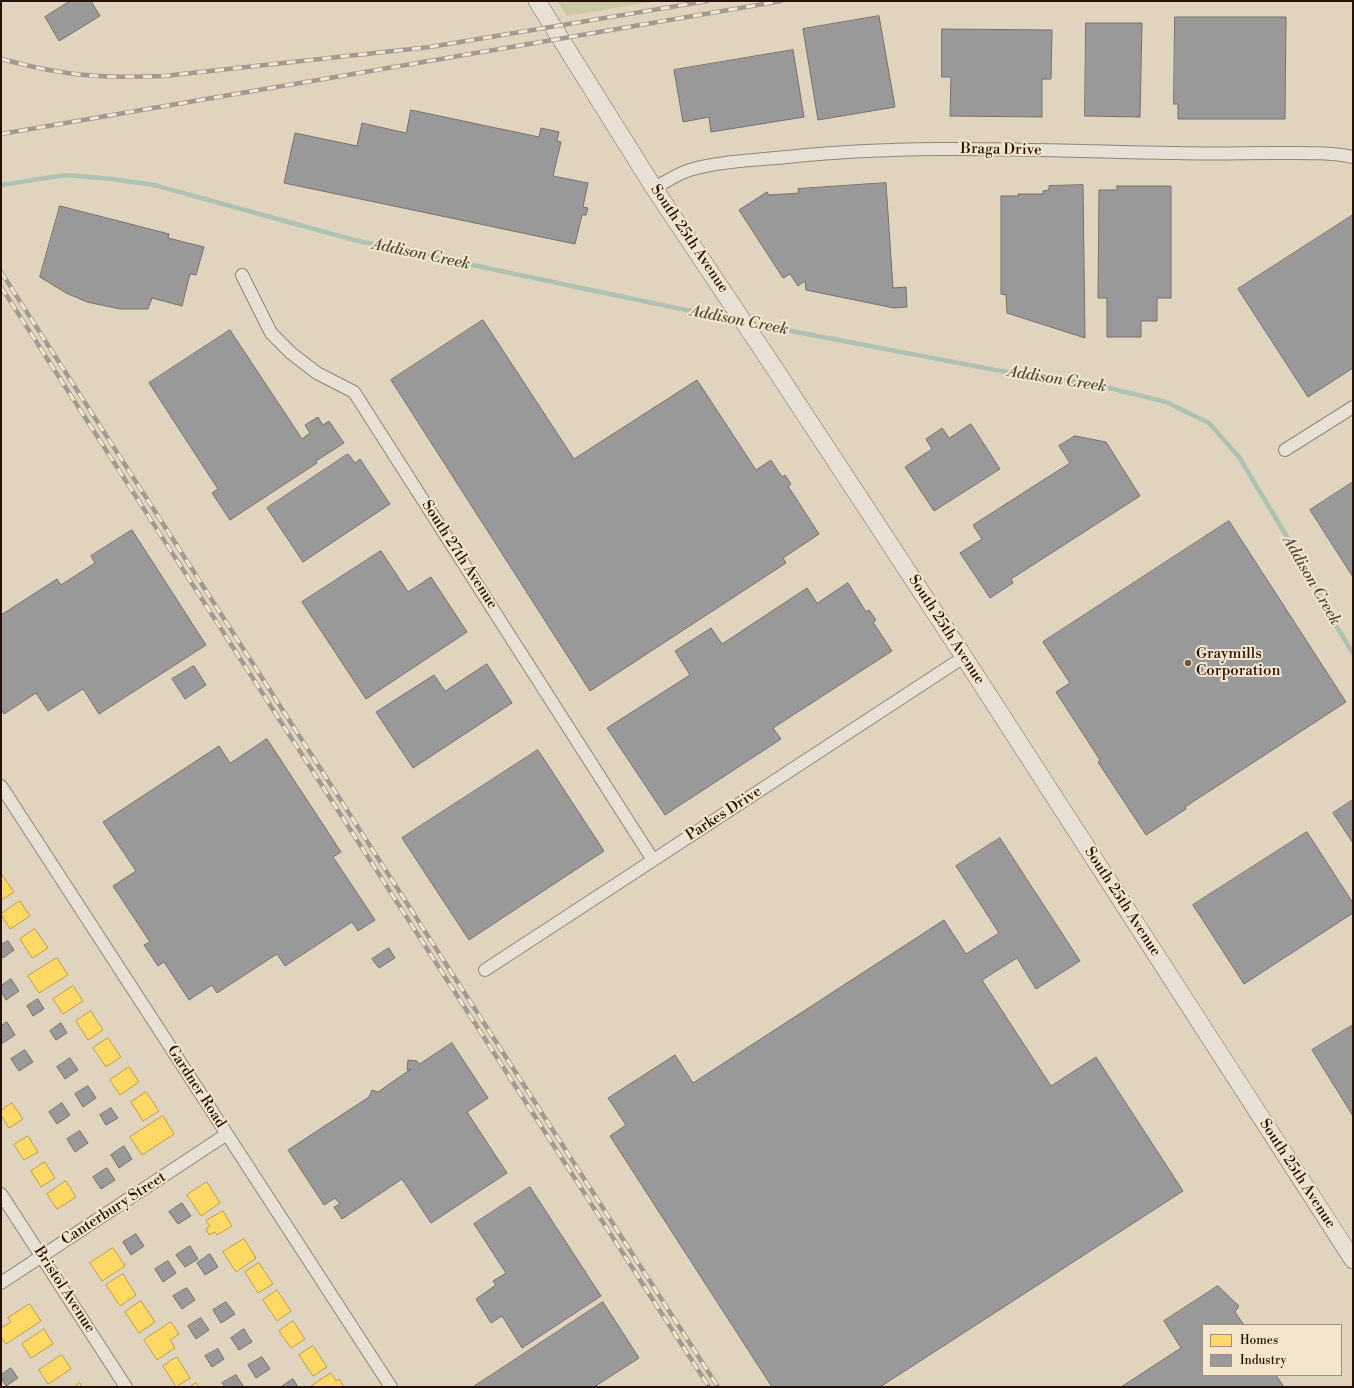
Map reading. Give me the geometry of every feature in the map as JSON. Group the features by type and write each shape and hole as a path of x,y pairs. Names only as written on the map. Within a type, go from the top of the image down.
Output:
{"main road":[{"name":"South 25th Avenue","path":"537,1 654,188 964,657 1353,1260"}],"street":[{"name":"Braga Drive","path":"654,188 691,169 723,164 853,151 934,149 1189,154 1310,153 1335,154 1353,157"},
{"name":"South 27th Avenue","path":"242,275 271,332 291,354 317,373 354,392 653,860"},
{"path":"1285,450 1353,407"},
{"name":"Parkes Drive","path":"485,970 964,657"},
{"name":"Gardner Road","path":"1,786 391,1387"},
{"name":"Canterbury Street","path":"1,1283 227,1134"},
{"name":"Bristol Avenue","path":"1,1194 126,1387"}],"shaded area":[{"path":"557,1 657,1 567,16"}],"building: Homes":[{"path":"1,873 14,892 1,900"},
{"path":"20,901 30,916 10,929 1,914"},
{"path":"35,929 48,948 32,958 20,939"},
{"path":"57,958 68,975 39,993 28,976"},
{"path":"73,986 83,1001 63,1014 53,999"},
{"path":"91,1011 103,1030 88,1040 76,1021"},
{"path":"108,1038 121,1057 106,1067 93,1048"},
{"path":"129,1067 139,1082 120,1095 110,1080"},
{"path":"146,1092 159,1111 143,1121 131,1102"},
{"path":"12,1103 23,1119 9,1128 1,1115 1,1111"},
{"path":"163,1116 174,1134 142,1155 130,1137"},
{"path":"28,1136 38,1152 24,1160 14,1145"},
{"path":"45,1162 55,1178 41,1187 31,1171"},
{"path":"66,1181 76,1197 57,1209 47,1194"},
{"path":"207,1182 220,1203 201,1216 187,1195"},
{"path":"223,1211 232,1226 217,1235 214,1232 209,1235 206,1229 210,1226 206,1221"},
{"path":"244,1239 256,1258 236,1272 223,1252"},
{"path":"113,1248 125,1266 102,1281 90,1263"},
{"path":"259,1263 273,1284 258,1293 245,1272"},
{"path":"123,1274 136,1295 120,1306 106,1285"},
{"path":"277,1290 291,1311 277,1321 263,1300"},
{"path":"141,1301 155,1322 139,1333 125,1312"},
{"path":"30,1304 41,1321 6,1344 1,1337 1,1328 11,1322 8,1318"},
{"path":"293,1321 305,1339 291,1348 279,1331"},
{"path":"171,1322 179,1334 170,1340 175,1348 157,1360 144,1340"},
{"path":"44,1329 53,1344 31,1358 22,1344"},
{"path":"313,1346 327,1367 313,1376 299,1355"},
{"path":"62,1355 71,1369 48,1384 39,1370"},
{"path":"177,1357 190,1378 176,1387 163,1366"},
{"path":"331,1373 336,1381 339,1379 344,1387 310,1387"},
{"path":"80,1383 82,1387 74,1387"},
{"path":"196,1383 199,1387 190,1387"}],"building: Industry":[{"path":"70,1 91,1 100,16 59,41 45,17"},
{"path":"879,16 895,107 818,120 803,29"},
{"path":"1175,17 1286,17 1285,119 1178,119 1178,104 1174,104"},
{"path":"1086,23 1142,23 1140,117 1085,116"},
{"path":"942,29 1052,30 1051,79 1042,79 1042,117 950,116 951,77 942,77"},
{"path":"793,50 804,117 711,132 709,117 683,122 674,70"},
{"path":"411,110 539,137 541,128 559,132 557,141 561,142 553,176 588,183 583,207 588,208 586,215 582,215 575,244 284,183 295,133 357,146 362,123 406,133"},
{"path":"886,183 893,288 906,287 907,307 894,308 806,290 805,281 798,286 790,274 783,278 739,210 767,192 769,195 799,193 798,189"},
{"path":"1083,185 1085,338 1007,313 1006,295 1001,294 1001,196 1043,194 1043,191 1049,190 1049,186"},
{"path":"1117,186 1171,186 1171,298 1157,298 1157,321 1141,321 1141,337 1107,337 1107,298 1098,298 1099,190 1117,190"},
{"path":"60,206 169,234 168,238 204,247 196,275 190,274 182,306 152,298 148,309 120,309 87,302 66,293 40,277"},
{"path":"1353,215 1353,368 1308,397 1238,289"},
{"path":"483,320 574,459 697,380 756,470 771,460 782,477 785,475 791,484 788,486 819,534 783,558 786,563 590,691 391,380"},
{"path":"230,330 302,439 310,433 305,425 318,417 323,425 329,421 344,443 316,461 317,463 230,520 212,493 218,489 149,383"},
{"path":"971,424 1000,469 934,511 905,467 932,449 926,439 942,428 949,438"},
{"path":"1075,436 1106,442 1140,496 1011,579 1013,583 990,598 960,553 982,539 973,525 1070,463 1059,446"},
{"path":"348,454 355,463 360,459 390,504 303,562 267,508"},
{"path":"1353,482 1353,577 1310,510"},
{"name":"Graymills Corporation","path":"1229,521 1346,702 1185,807 1186,809 1146,835 1098,762 1100,760 1056,692 1070,683 1043,642"},
{"path":"132,530 206,645 99,714 83,689 48,711 36,693 4,714 1,709 1,615 57,579 61,585 95,563 91,556"},
{"path":"381,551 408,592 431,577 467,632 366,699 302,602"},
{"path":"848,583 866,612 869,610 876,620 873,622 892,651 773,728 781,739 665,815 607,728 690,675 675,651 711,628 722,644 807,588 817,603"},
{"path":"487,664 512,703 413,768 376,712 434,675 445,691"},
{"path":"194,666 206,685 185,699 172,679"},
{"path":"267,739 341,852 333,857 375,920 358,931 352,922 285,966 277,954 217,993 212,985 189,1000 164,962 158,966 144,945 150,942 113,886 136,871 103,822 219,746 230,763"},
{"path":"538,750 604,851 469,940 402,838"},
{"path":"1353,800 1353,843 1333,813"},
{"path":"1307,832 1353,903 1353,913 1244,984 1193,905"},
{"path":"1000,838 1080,961 1036,989 1017,958 982,980 1051,1086 1096,1057 1183,1191 880,1387 772,1387 610,1136 626,1125 608,1098 675,1055 693,1083 944,920 966,954 999,933 956,866"},
{"path":"8,941 14,950 3,958 1,954 1,945"},
{"path":"389,948 395,958 379,968 372,959"},
{"path":"11,979 19,991 6,1000 1,991 1,986"},
{"path":"38,999 44,1009 33,1016 27,1006"},
{"path":"7,1022 15,1035 1,1044 1,1026"},
{"path":"61,1023 67,1033 56,1040 50,1031"},
{"path":"1353,1025 1353,1116 1312,1050"},
{"path":"452,1043 488,1098 467,1112 507,1173 431,1223 402,1179 342,1219 334,1207 340,1204 335,1198 324,1205 288,1150 369,1097 372,1090 378,1092 411,1069 407,1070 408,1060 417,1061 419,1064"},
{"path":"25,1050 33,1062 19,1071 11,1059"},
{"path":"70,1058 78,1070 65,1079 57,1067"},
{"path":"88,1086 96,1098 83,1107 75,1094"},
{"path":"62,1103 70,1115 57,1124 49,1112"},
{"path":"111,1108 118,1118 106,1125 100,1115"},
{"path":"80,1131 88,1143 75,1152 67,1139"},
{"path":"124,1146 132,1159 119,1168 111,1155"},
{"path":"107,1168 115,1180 101,1189 93,1177"},
{"path":"530,1187 601,1296 522,1348 502,1316 491,1323 476,1299 496,1285 493,1281 506,1273 474,1224"},
{"path":"182,1203 191,1216 178,1224 169,1212"},
{"path":"136,1234 144,1246 131,1255 123,1242"},
{"path":"190,1246 198,1259 185,1267 176,1255"},
{"path":"210,1254 218,1267 205,1275 197,1263"},
{"path":"168,1261 176,1273 163,1282 155,1269"},
{"path":"1218,1286 1239,1306 1235,1312 1243,1324 1202,1324 1202,1376 1277,1376 1284,1387 1121,1387 1181,1348 1164,1321"},
{"path":"187,1288 195,1300 182,1309 173,1296"},
{"path":"226,1302 235,1314 221,1323 213,1310"},
{"path":"603,1302 639,1358 594,1387 473,1387"},
{"path":"201,1318 209,1330 196,1339 188,1326"},
{"path":"244,1329 252,1342 239,1350 231,1338"},
{"path":"218,1349 224,1359 212,1367 205,1356"},
{"path":"262,1357 270,1369 256,1378 248,1365"},
{"path":"11,1368 18,1378 6,1386 1,1378 1,1375"},
{"path":"236,1375 244,1387 225,1387 222,1383"},
{"path":"293,1379 298,1387 281,1387"}],"waterway":[{"name":"Addison Creek","path":"1,185 65,175 112,179 154,185 354,240 738,321"},
{"name":"Addison Creek","path":"749,323 1006,372 1097,385 1166,402 1209,423 1239,457 1304,565 1338,629 1353,653"}],"railway":[{"path":"1,59 34,67 83,75 114,77 164,76 430,47 707,1"},
{"path":"1,134 781,1"},
{"path":"1,272 718,1387"},
{"path":"1,287 709,1387"}],"place":[{"name":"Graymills Corporation","path":"1188,663"}]}
